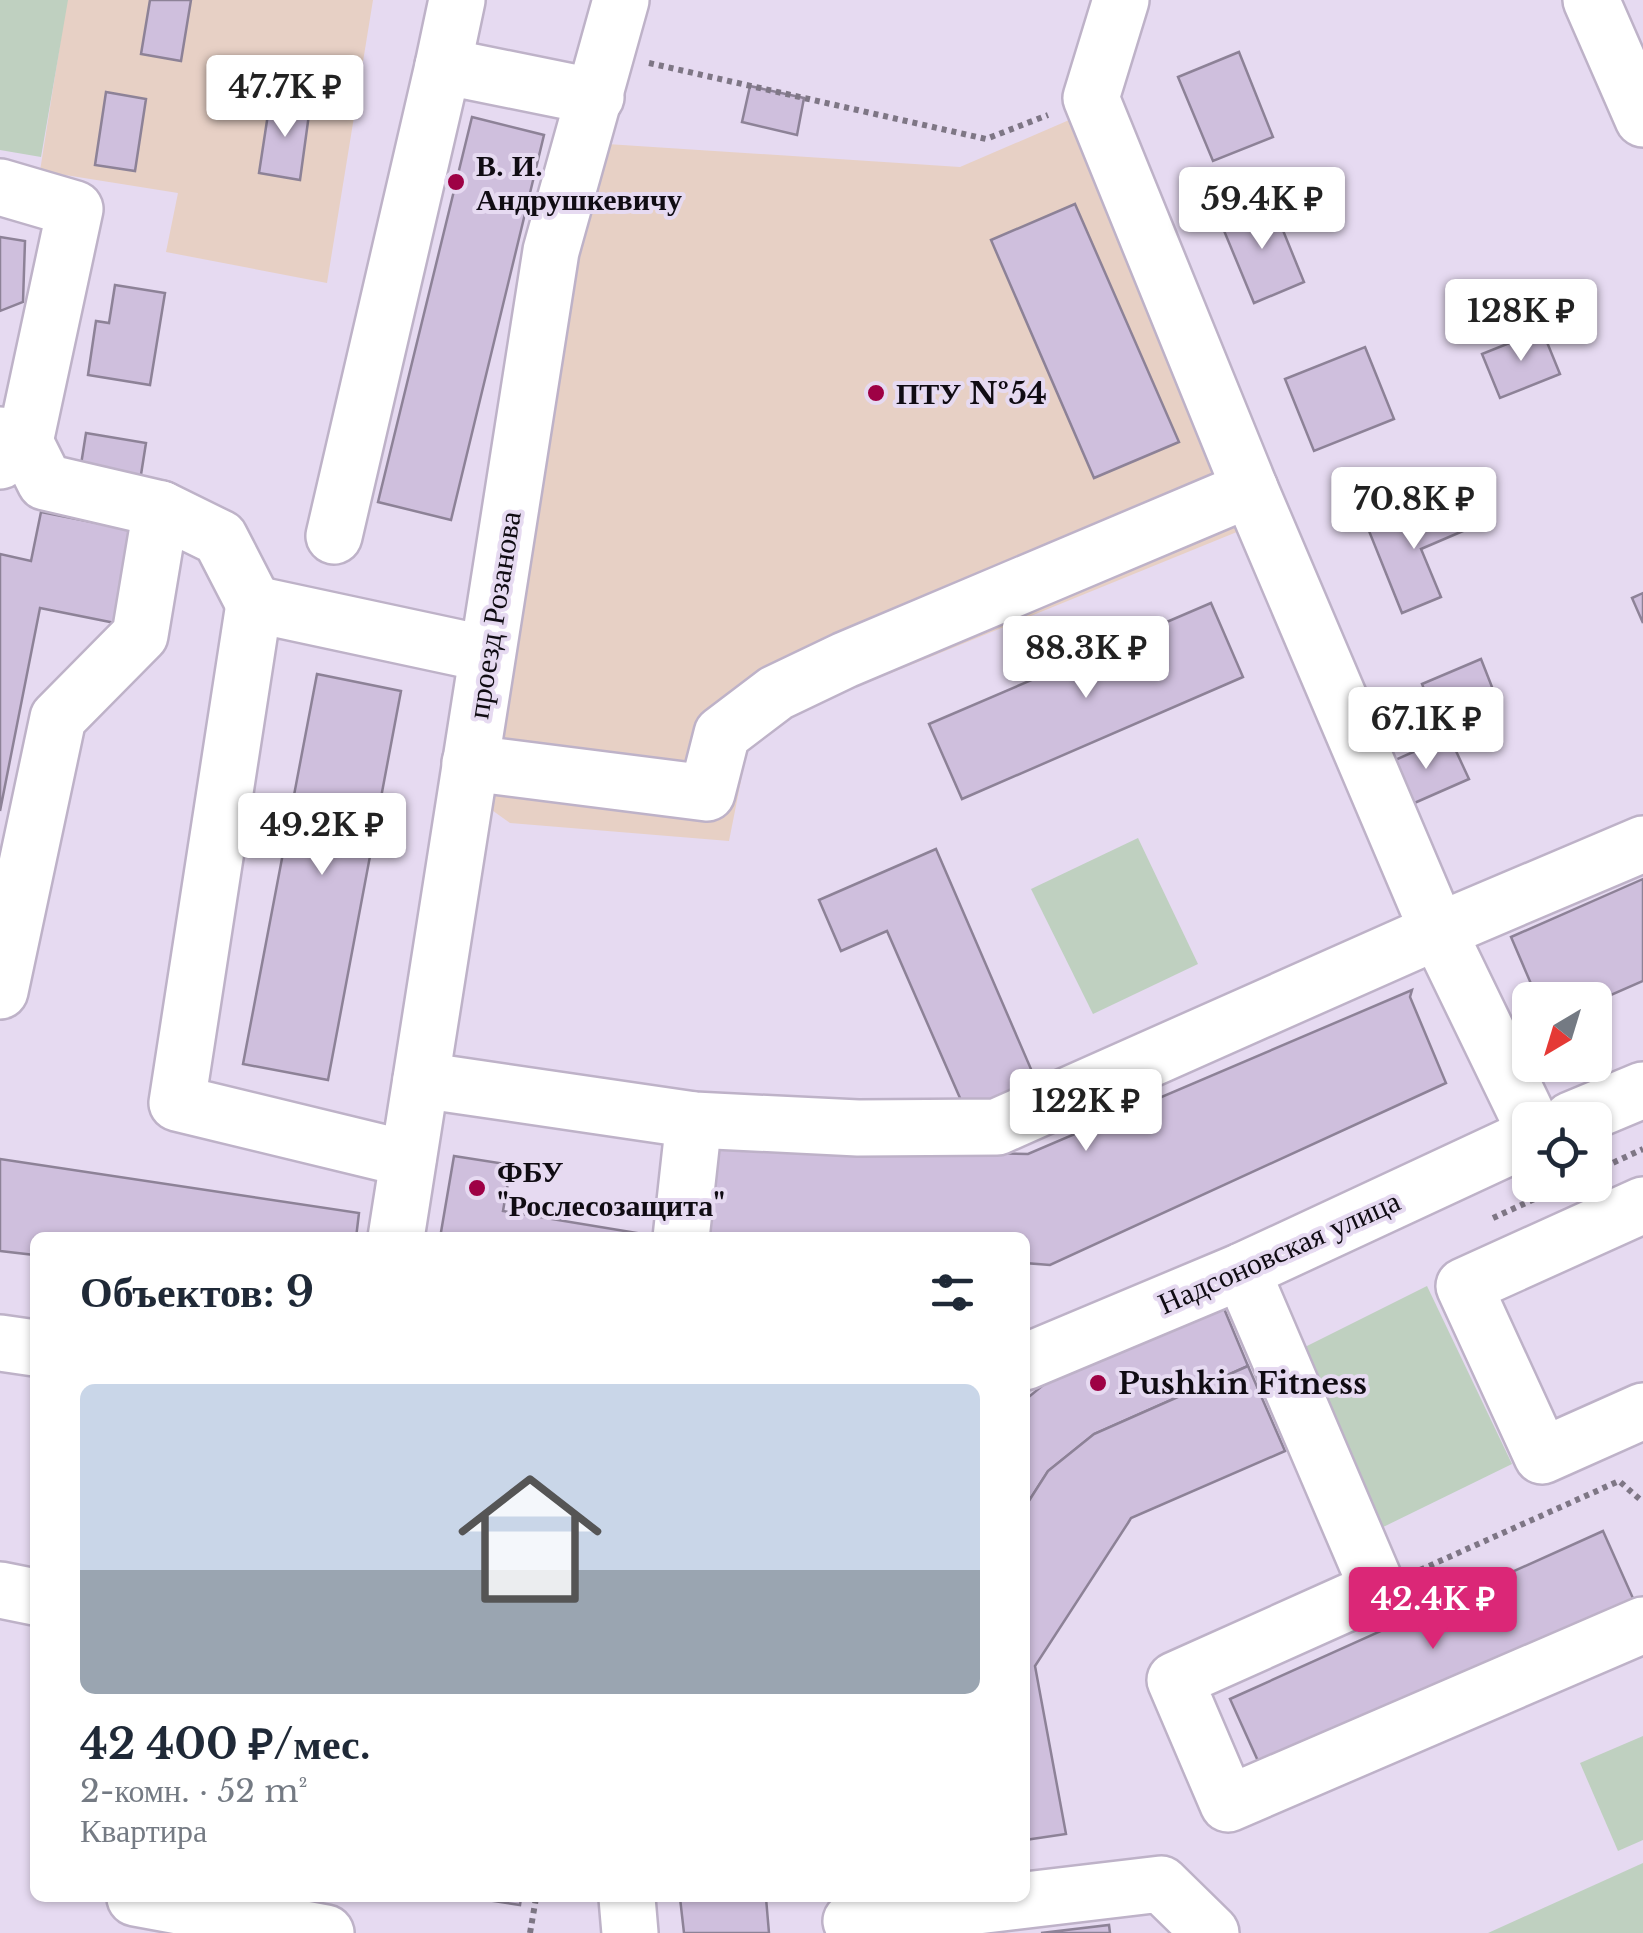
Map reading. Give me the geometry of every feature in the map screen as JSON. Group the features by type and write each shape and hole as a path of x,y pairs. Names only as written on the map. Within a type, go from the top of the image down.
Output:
{"street":[{"path":"334,536 457,0"},
{"name":"проезд Розанова","path":"397,1232 551,252 621,0"},
{"path":"1121,0 1091,98 1250,489 1438,931 1521,1102"},
{"path":"1591,0 1643,119"},
{"path":"443,66 602,76"},
{"path":"0,188 74,209 8,446 45,482 161,509 220,538 254,604 177,1103 408,1159"},
{"path":"470,763 707,793 722,734 776,693 863,652 1250,489"},
{"path":"0,990 58,718 140,636 161,509"},
{"path":"254,604 487,654"},
{"path":"420,1080 694,1120 858,1128 997,1127 1643,844"},
{"path":"1612,1113 1637,1108"},
{"path":"682,1232 694,1120"},
{"name":"Надсоновская улица","path":"1030,1360 1242,1271 1512,1145"},
{"path":"1643,1205 1464,1286 1542,1456 1643,1411"},
{"path":"1242,1271 1378,1590 1175,1680 1228,1804 1643,1625"},
{"path":"0,1343 30,1347"},
{"path":"0,1590 30,1595"},
{"path":"1030,1898 1160,1884 1211,1933"},
{"path":"158,1902 326,1933"},
{"path":"627,1902 630,1933"},
{"path":"851,1917 991,1902"}],"path":[{"path":"602,76 986,139 1091,98"},
{"path":"1612,1163 1643,1149"},
{"path":"1378,1590 1620,1482 1643,1502"},
{"path":"530,1933 535,1902"}],"shaded area":[{"path":"67,0 373,0 327,283 166,252 178,193 40,171"},
{"name":"ПТУ №54","path":"1090,111 1254,525 751,730 729,841 510,823 489,808 569,261 607,144 960,167"}],"green space":[{"path":"0,0 68,0 41,157 0,150"},
{"path":"1138,838 1198,964 1093,1014 1031,889"},
{"path":"1427,1286 1512,1464 1373,1532 1291,1354"},
{"path":"1643,1736 1643,1840 1618,1851 1580,1763"},
{"path":"1643,1863 1643,1933 1488,1933"}],"building":[{"path":"150,0 191,0 181,61 141,54"},
{"path":"1239,52 1273,137 1213,161 1178,77"},
{"path":"750,86 804,98 797,135 742,122"},
{"path":"106,92 146,99 135,171 95,165"},
{"path":"270,101 310,107 300,180 259,173"},
{"path":"472,117 544,135 451,520 378,502"},
{"path":"1271,201 1304,282 1254,303 1220,221"},
{"path":"1075,204 1179,442 1094,478 991,240"},
{"path":"0,237 25,241 23,302 0,311"},
{"path":"115,285 165,293 150,385 88,375 96,321 109,323"},
{"path":"1542,330 1560,374 1500,398 1482,354"},
{"path":"1365,347 1394,419 1314,451 1285,379"},
{"path":"86,433 146,443 140,481 80,471"},
{"path":"1450,498 1463,531 1421,549 1441,597 1402,613 1369,531"},
{"path":"41,512 133,530 115,623 40,608 0,811 0,554 31,561"},
{"path":"1643,593 1643,623 1632,598"},
{"path":"1211,603 1243,677 962,799 929,724"},
{"path":"1481,659 1501,710 1442,734 1422,684"},
{"path":"317,674 401,691 328,1080 243,1064"},
{"path":"1449,736 1469,779 1403,808 1384,765"},
{"path":"936,849 1037,1083 967,1114 887,931 841,951 819,900"},
{"path":"1643,879 1643,981 1612,995 1612,982 1530,982 1511,937"},
{"path":"1412,990 1410,997 1446,1083 1050,1265 1030,1263 1030,1232 701,1232 704,1148 1028,1154"},
{"name":"ФБУ \"Рослесозащита\"","path":"454,1156 511,1165 503,1211 631,1232 441,1232"},
{"path":"0,1159 359,1213 357,1232 30,1232 30,1254 0,1251"},
{"path":"1220,1299 1248,1366 1094,1434 1048,1471 1030,1499 1030,1396 1065,1367"},
{"path":"1248,1366 1285,1451 1131,1518 1035,1666 1066,1834 1030,1839 1030,1499 1048,1471 1094,1434"},
{"path":"1603,1531 1636,1605 1263,1772 1230,1699"},
{"path":"680,1902 766,1902 769,1933 684,1933"},
{"path":"1109,1925 1110,1933 1041,1933"}],"place":[{"name":"В. И. Андрушкевичу","path":"456,182"},
{"name":"ПТУ №54","path":"876,393"},
{"name":"ФБУ \"Рослесозащита\"","path":"477,1188"},
{"name":"Pushkin Fitness","path":"1098,1383"}]}
